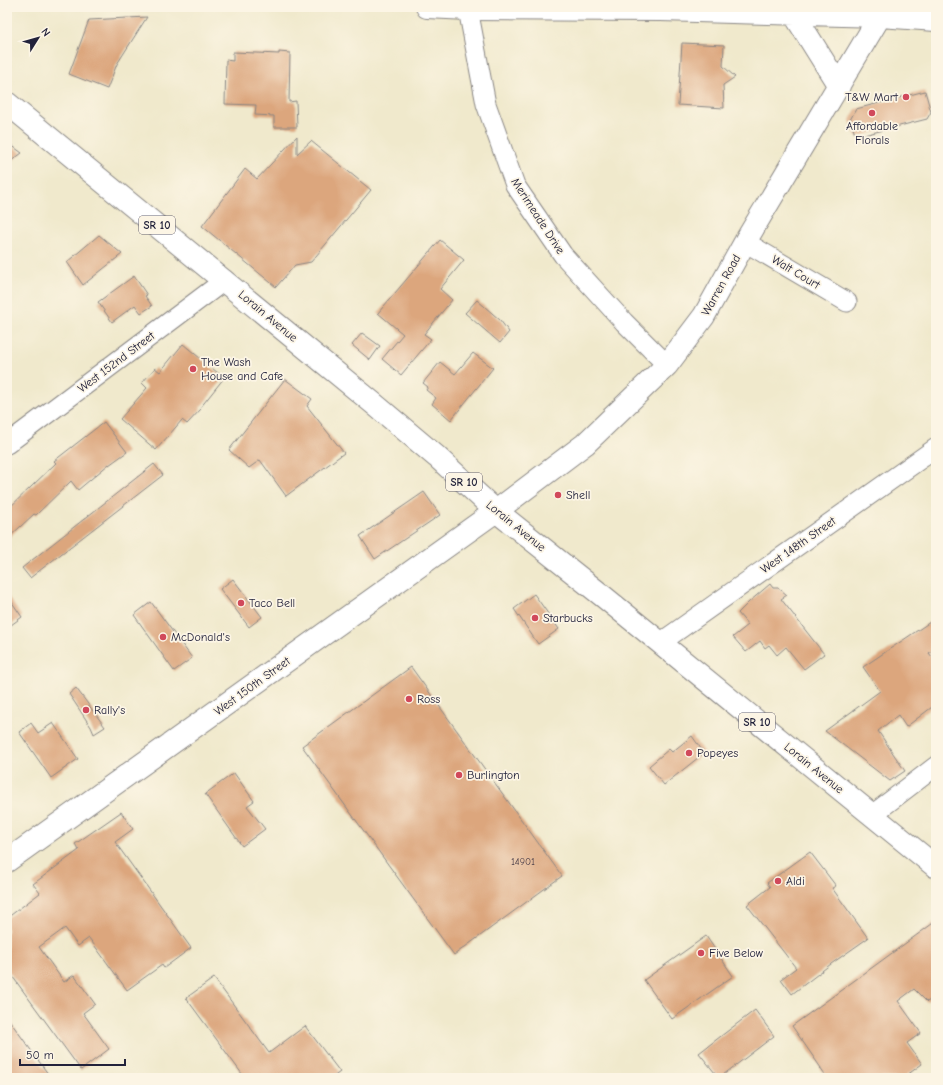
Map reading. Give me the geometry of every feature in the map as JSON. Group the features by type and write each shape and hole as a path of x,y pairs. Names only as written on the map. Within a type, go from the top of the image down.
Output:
{"main road":[{"path":"427,7 468,9 661,9 794,14 882,12 936,20"},
{"name":"Warren Road","path":"496,511 585,444 667,365 704,316 745,242 882,12"},
{"path":"794,14 839,86"},
{"name":"Lorain Avenue","path":"7,103 380,408 437,457 496,511 936,867"},
{"name":"West 150th Street","path":"7,861 496,511"}],"street":[{"name":"Merimeade Drive","path":"468,9 486,104 515,185 563,255 624,322 667,365"},
{"name":"Walt Court","path":"745,242 847,302"},
{"name":"West 152nd Street","path":"7,444 225,280"},
{"name":"West 148th Street","path":"660,643 936,448"},
{"path":"872,815 936,766"}],"building":[{"path":"147,17 117,64 107,89 69,74 89,20"},
{"path":"682,43 724,45 723,66 735,77 723,85 724,108 678,105"},
{"path":"233,52 290,53 289,102 296,101 297,127 274,127 274,116 255,115 256,105 225,104 226,60 233,61"},
{"path":"925,91 931,112 927,119 856,137 850,120 856,109"},
{"path":"297,136 297,154 311,141 371,190 311,262 295,265 276,287 202,226 245,169 257,179"},
{"path":"7,142 22,153 7,164"},
{"path":"99,235 122,254 83,285 67,262"},
{"path":"440,240 464,260 440,289 452,300 424,334 431,339 401,375 382,359 403,334 378,313"},
{"path":"134,276 147,295 145,296 152,306 141,313 135,305 112,322 98,302"},
{"path":"477,300 500,320 509,332 500,343 465,313"},
{"path":"362,333 380,346 370,360 352,345"},
{"path":"183,344 224,378 200,408 201,409 187,424 182,420 156,450 120,419 147,388 142,383 155,368 160,372"},
{"path":"473,353 493,368 451,420 432,404 436,398 426,390 428,387 423,383 440,362 455,374"},
{"path":"285,379 312,399 307,406 344,453 286,496 260,460 249,468 229,450"},
{"path":"104,422 127,452 109,464 78,490 71,481 36,515 34,514 7,539 7,510 56,463 54,461"},
{"path":"154,464 163,475 30,578 22,568"},
{"path":"424,492 440,515 375,559 360,536"},
{"name":"Taco Bell","path":"233,579 262,617 249,627 220,589"},
{"path":"770,584 773,588 778,588 787,595 781,599 824,654 804,669 786,647 777,655 769,645 765,648 760,641 746,652 733,637 748,625 738,613"},
{"name":"Starbucks","path":"534,594 559,629 538,644 514,609"},
{"path":"7,595 22,617 7,628"},
{"name":"McDonald's","path":"151,602 192,658 174,671 134,615"},
{"path":"936,618 936,648 929,653 936,662 936,704 906,727 898,715 878,731 905,771 890,781 825,731 880,691 863,667"},
{"path":"411,667 562,876 454,955 302,746"},
{"name":"Rally's","path":"76,688 105,727 94,734 69,694"},
{"path":"31,723 38,733 53,723 78,759 51,778 19,732"},
{"path":"692,736 704,753 664,785 649,766 669,749 672,752"},
{"path":"234,773 254,801 247,806 265,829 242,846 205,794"},
{"path":"121,812 133,829 115,842 191,948 164,968 162,965 127,990 89,938 78,946 65,928 39,947 64,982 74,975 95,1004 83,1013 109,1049 81,1070 7,969 7,918 40,893 33,884 79,850 75,844"},
{"path":"810,852 836,886 832,888 868,938 792,994 781,979 796,968 747,905 770,887 767,883"},
{"path":"936,921 936,996 927,1002 914,989 898,1001 921,1033 907,1043 922,1064 903,1078 827,1078 792,1026"},
{"path":"706,936 733,976 672,1019 644,980"},
{"path":"214,978 269,1053 305,1026 340,1072 332,1078 245,1078 186,998"},
{"path":"755,1010 774,1036 719,1078 699,1053"},
{"path":"7,1017 51,1078 7,1078"}],"place":[{"name":"T&W Mart","path":"906,97"},
{"name":"Affordable Florals","path":"872,113"},
{"name":"The Wash House and Cafe","path":"193,369"},
{"name":"Shell","path":"558,495"},
{"name":"Taco Bell","path":"241,603"},
{"name":"Starbucks","path":"535,618"},
{"name":"McDonald's","path":"163,637"},
{"name":"Ross","path":"409,699"},
{"name":"Rally's","path":"86,710"},
{"name":"Popeyes","path":"689,753"},
{"name":"Burlington","path":"459,775"},
{"name":"Aldi","path":"778,881"},
{"name":"Five Below","path":"701,953"}]}
